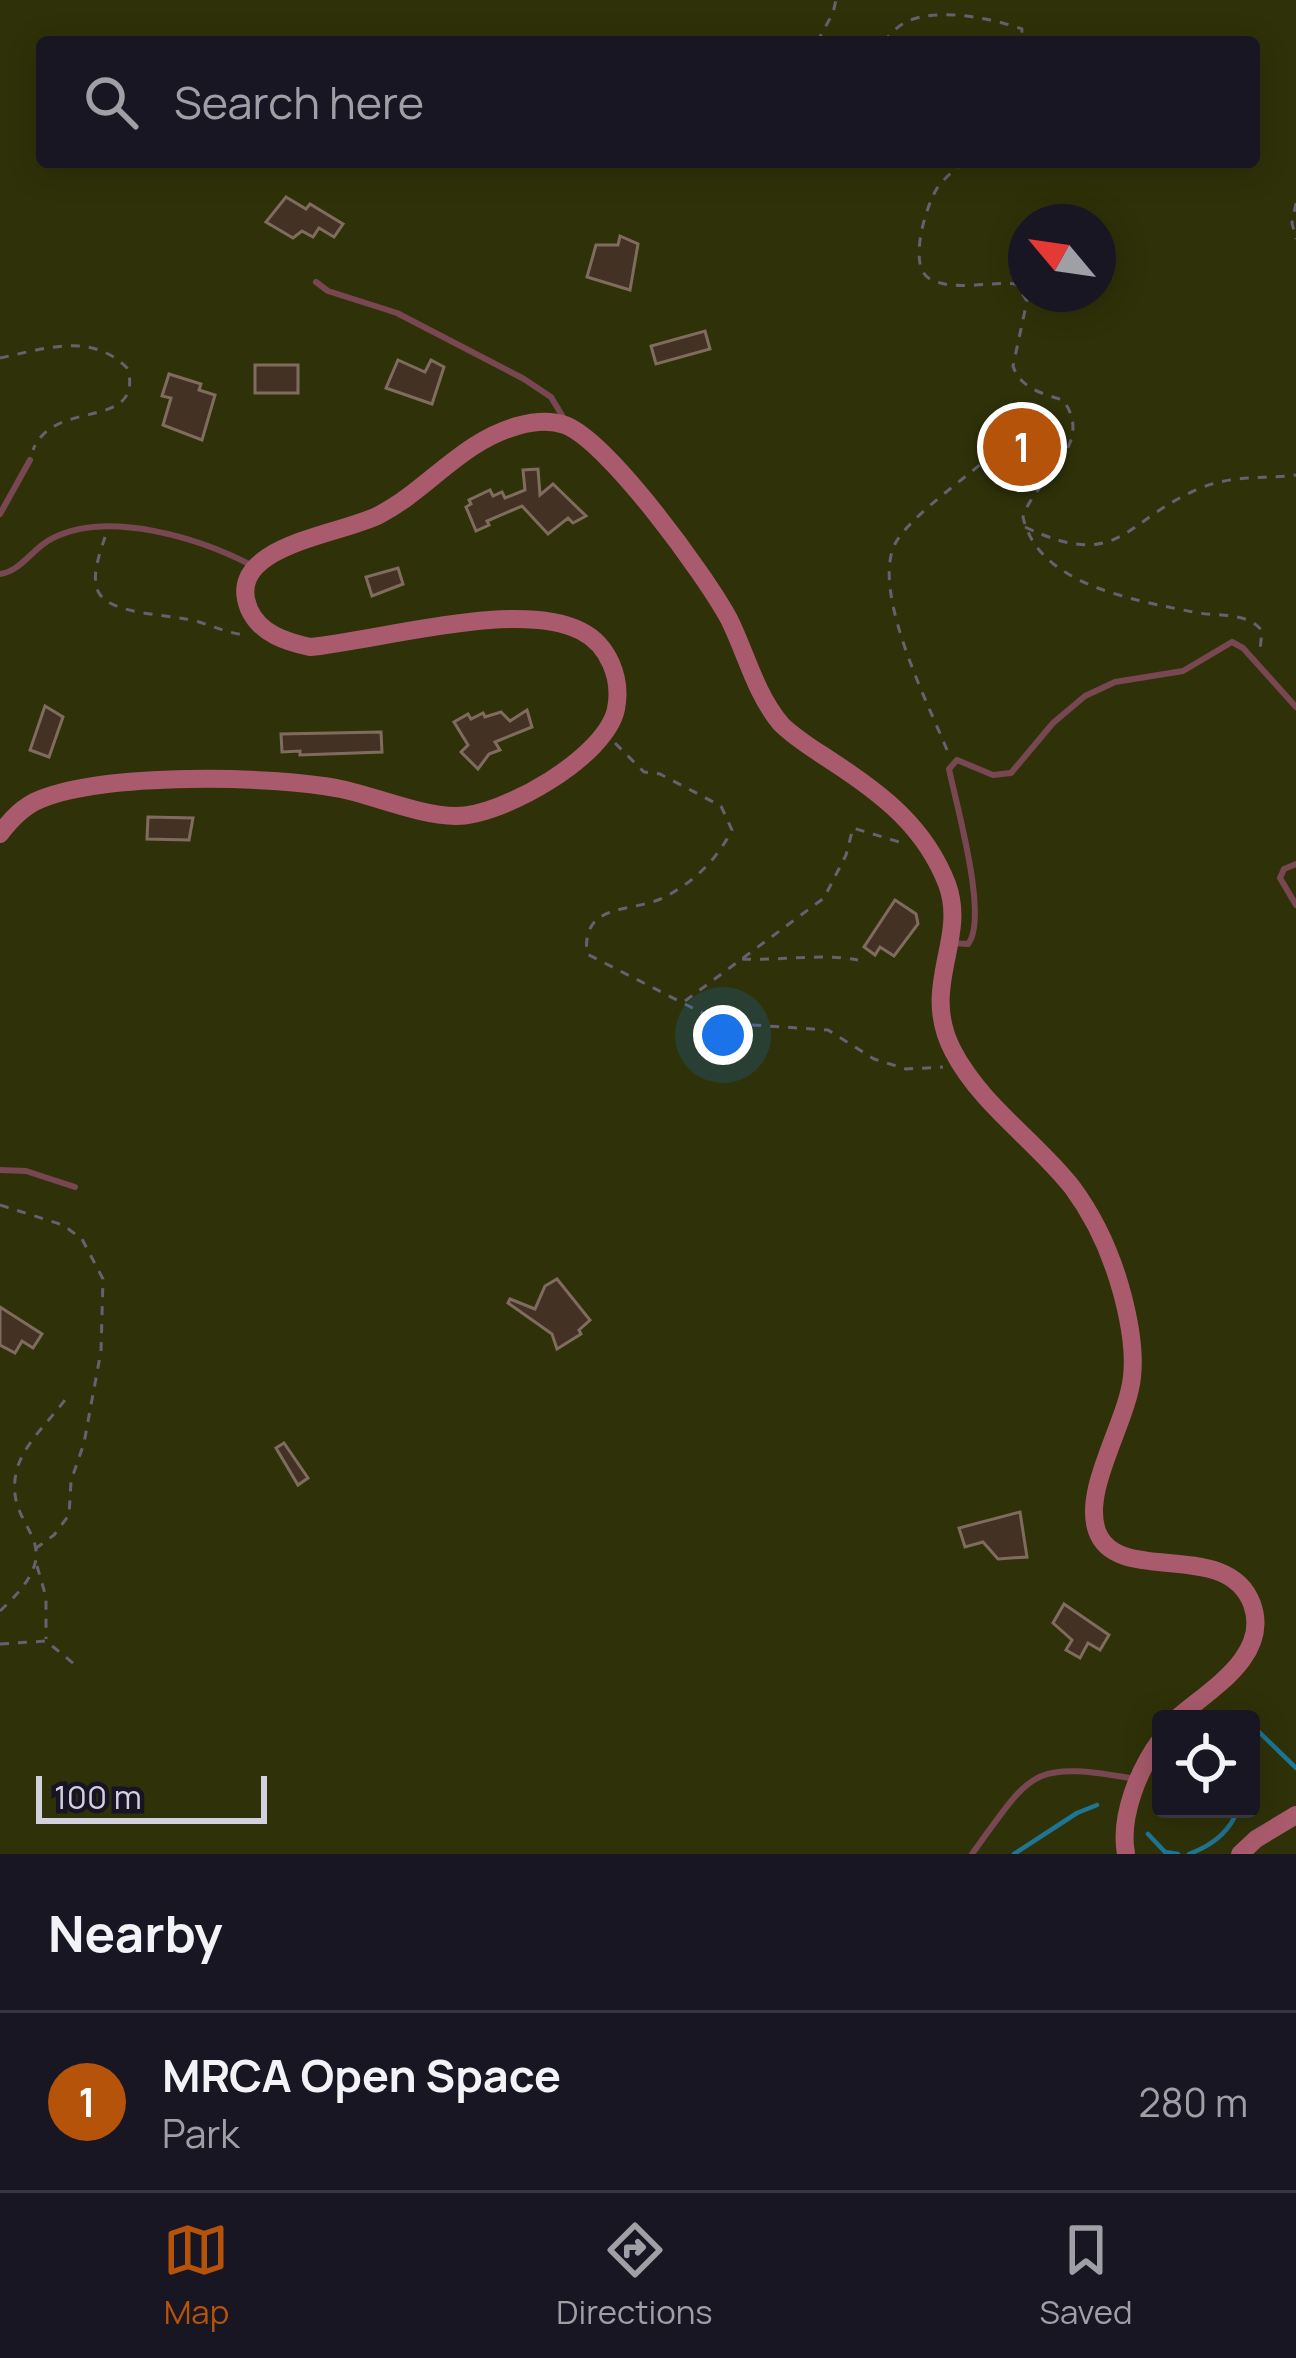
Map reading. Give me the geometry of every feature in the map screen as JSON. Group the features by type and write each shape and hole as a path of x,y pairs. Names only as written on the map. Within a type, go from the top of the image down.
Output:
{"main road":[{"path":"0,834 12,818 41,799 84,788 159,782 294,783 336,788 446,815 474,814 511,801 557,775 591,750 616,711 614,668 602,646 574,628 542,621 478,621 310,647 263,629 247,598 254,566 267,554 383,514 477,444 522,424 567,426 605,452 710,589 784,726 880,793 918,833 947,886 952,908 939,1000 950,1046 996,1107 1072,1188 1101,1236 1123,1293 1133,1374 1124,1414 1094,1496 1097,1531 1130,1559 1198,1565 1228,1574 1254,1609 1256,1625 1249,1652 1186,1710"},
{"path":"1126,1854 1125,1829 1139,1780 1152,1756"},
{"path":"1240,1854 1296,1815"}],"lane":[{"path":"316,282 328,291 397,313 540,388 556,404 567,426"},
{"path":"0,514 30,460"},
{"path":"0,574 15,570 41,544 60,534 109,527 193,539 254,566"},
{"path":"949,942 964,945 974,934 973,876 950,775 952,763 963,760 993,775 1011,773 1053,723 1085,696 1114,682 1184,671 1226,643 1243,647 1296,707"},
{"path":"1296,864 1284,869 1280,878 1296,905"},
{"path":"0,1170 26,1171 75,1187"},
{"path":"972,1854 1022,1786 1035,1776 1071,1772 1139,1780"}],"path":[{"path":"820,36 836,0"},
{"path":"890,36 910,20 977,15 1022,29 1021,36"},
{"path":"958,168 937,188 929,206 916,252 919,268 932,280 1016,284 1027,302 1015,373 1019,380 1046,396 1064,400 1069,407 1072,424 1066,451 1056,471 1026,506 1025,526 1039,553 1068,576 1193,612 1250,618 1262,631 1259,664"},
{"path":"1296,203 1292,223 1296,238"},
{"path":"0,358 68,344 98,348 128,369 131,385 125,399 114,408 58,423 40,433 30,460"},
{"path":"952,763 902,630 887,571 889,559 904,531 993,454 1054,438 1066,451"},
{"path":"1025,526 1062,544 1102,545 1205,486 1249,476 1296,475"},
{"path":"109,527 96,568 102,598 138,612 197,621 244,636 263,629"},
{"path":"605,733 644,772 660,774 722,806 732,830 695,879 661,899 603,914 591,923 585,937 586,954 722,1024 828,1030 874,1059 906,1069 947,1066"},
{"path":"684,1002 824,898 846,855 853,829 899,842"},
{"path":"740,959 787,962 835,956 858,961"},
{"path":"0,1205 52,1220 82,1239 103,1279 101,1352 84,1443 71,1481 70,1515 35,1549"},
{"path":"46,1641 46,1597 16,1494 17,1468 65,1400"},
{"path":"0,1611 26,1587 36,1564"},
{"path":"0,1644 46,1641 79,1668"}],"green space":[{"path":"0,0 1296,0 1296,1854 0,1854"}],"building":[{"path":"286,197 306,209 310,204 343,224 334,237 319,228 313,237 302,231 293,238 266,222"},
{"path":"620,236 638,244 630,290 587,277 596,245 618,245"},
{"path":"705,331 710,349 656,364 651,346"},
{"path":"398,360 425,372 431,360 444,367 432,404 386,388"},
{"path":"255,365 298,365 298,393 255,393"},
{"path":"169,374 201,384 199,390 215,395 202,440 163,425 171,398 162,396"},
{"path":"538,469 540,495 553,484 586,516 573,523 568,518 548,534 522,506 476,531 466,507 469,500 490,490 493,496 502,492 505,498 525,490 523,470"},
{"path":"398,568 403,584 372,596 366,577"},
{"path":"45,706 63,717 49,757 30,750"},
{"path":"527,710 532,727 495,742 500,750 489,754 478,769 461,752 468,745 454,722 468,714 471,719 501,712 510,721"},
{"path":"381,732 382,752 282,752 281,734"},
{"path":"148,817 193,818 189,840 147,839"},
{"path":"895,900 916,914 918,924 894,956 880,947 875,955 864,947"},
{"path":"557,1279 590,1320 579,1330 581,1334 557,1349 552,1334 508,1303 510,1299 535,1309 545,1286"},
{"path":"0,1307 42,1334 33,1348 22,1341 15,1353 0,1345"},
{"path":"284,1443 308,1478 298,1485 276,1448"},
{"path":"1020,1512 1027,1557 998,1559 983,1542 965,1547 959,1528"},
{"path":"1064,1604 1109,1635 1100,1650 1088,1643 1080,1658 1066,1650 1072,1640 1053,1623"}],"waterway":[{"path":"1260,1733 1296,1768"},
{"path":"1014,1854 1097,1805"},
{"path":"1189,1854 1219,1837 1234,1818"},
{"path":"1148,1834 1165,1852 1178,1854"}],"place":[{"name":"MRCA Open Space","path":"1022,447"}]}
